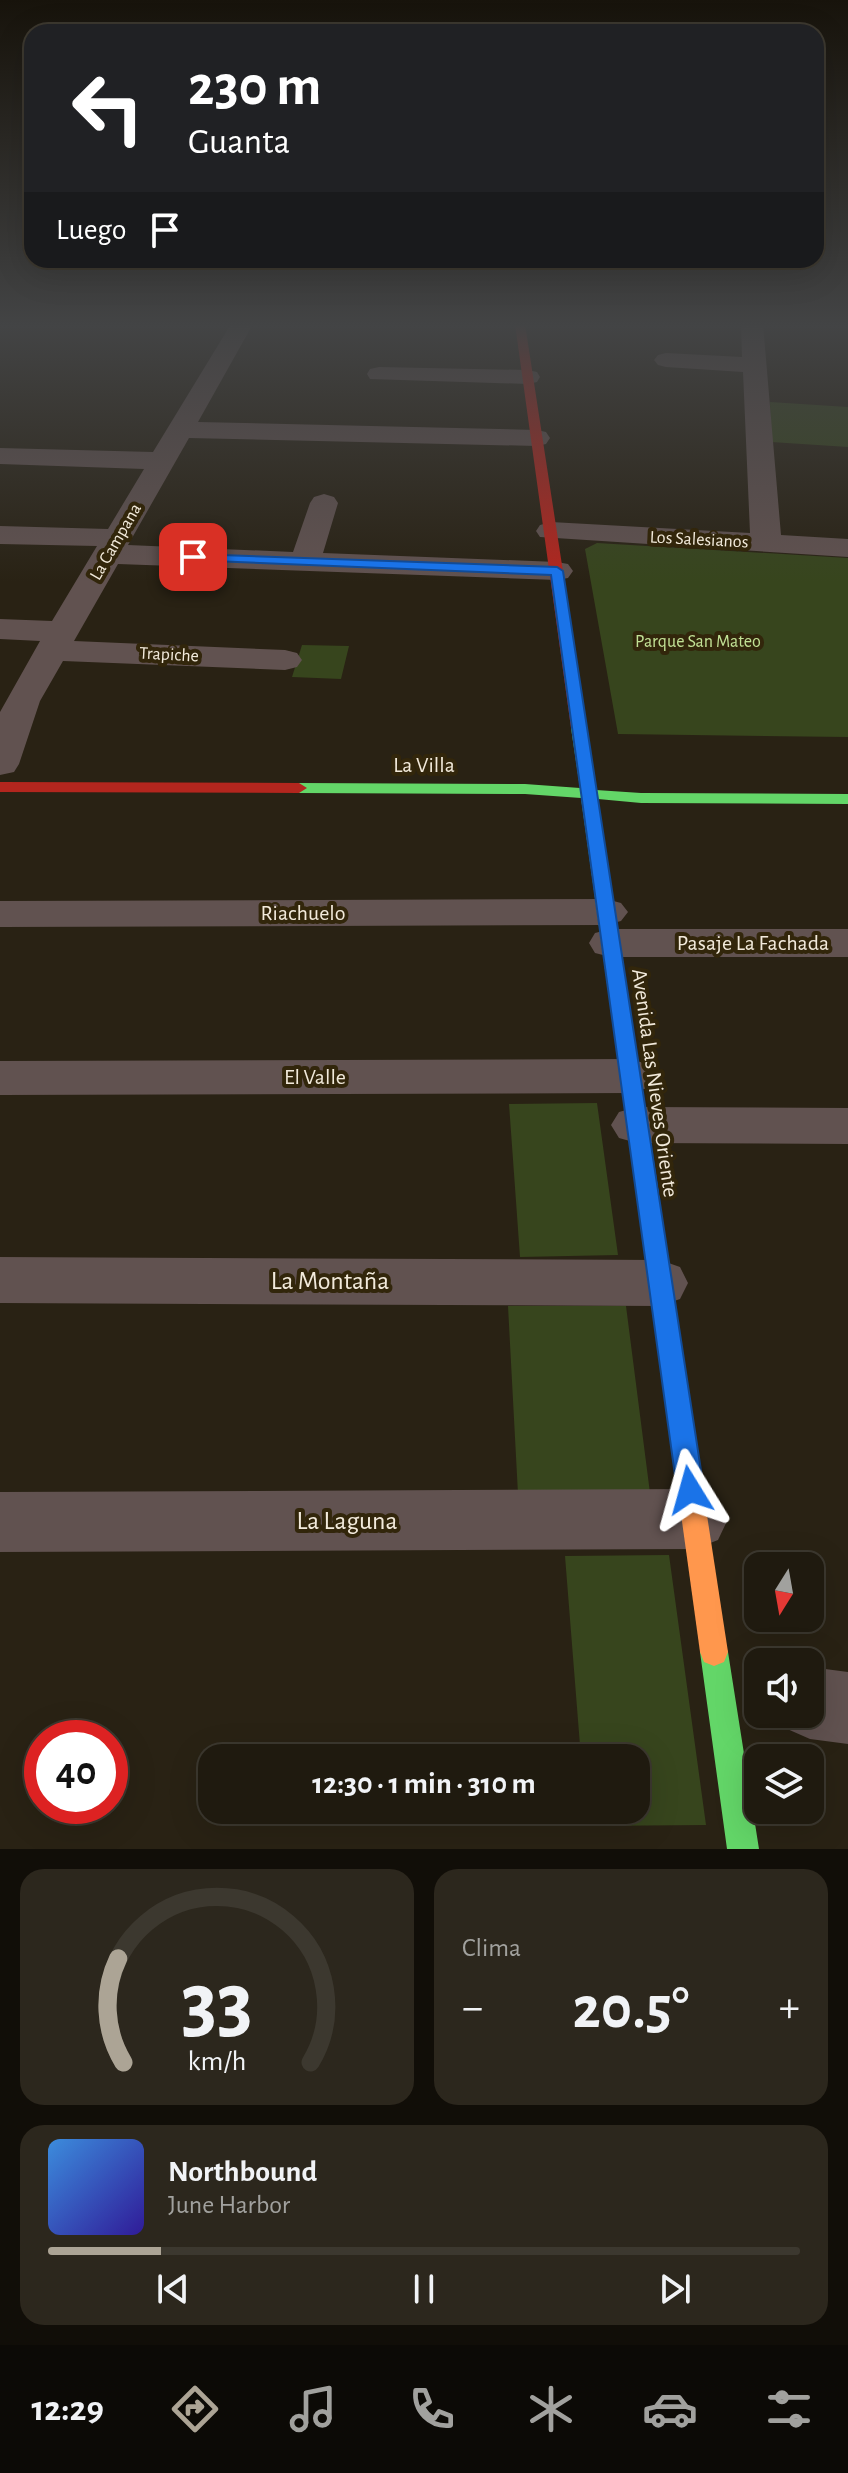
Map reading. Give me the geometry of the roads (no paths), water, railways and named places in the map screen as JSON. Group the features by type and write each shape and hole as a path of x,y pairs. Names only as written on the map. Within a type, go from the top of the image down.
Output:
{"street":[{"name":"La Campana","path":"0,764 15,716 192,410"},
{"name":"Avenida Las Nieves Oriente","path":"533,410 695,1519 739,1693 743,1849"},
{"path":"758,410 766,543"},
{"path":"181,430 537,438"},
{"path":"0,456 163,461"},
{"path":"305,562 324,503"},
{"name":"Los Salesianos","path":"551,531 848,548"},
{"path":"0,535 305,562 557,571"},
{"name":"Trapiche","path":"0,629 58,641 285,660"},
{"name":"La Villa","path":"0,787 525,789 641,798 848,799"},
{"name":"Riachuelo","path":"0,914 608,928"},
{"name":"Pasaje La Fachada","path":"608,928 848,943"},
{"name":"El Valle","path":"0,1078 633,1100 848,1126"},
{"name":"La Montaña","path":"0,1280 660,1283"},
{"name":"La Laguna","path":"0,1522 695,1519"},
{"path":"824,1705 848,1708"}],"park label":[{"name":"Parque San Mateo","path":"698,642"}]}
